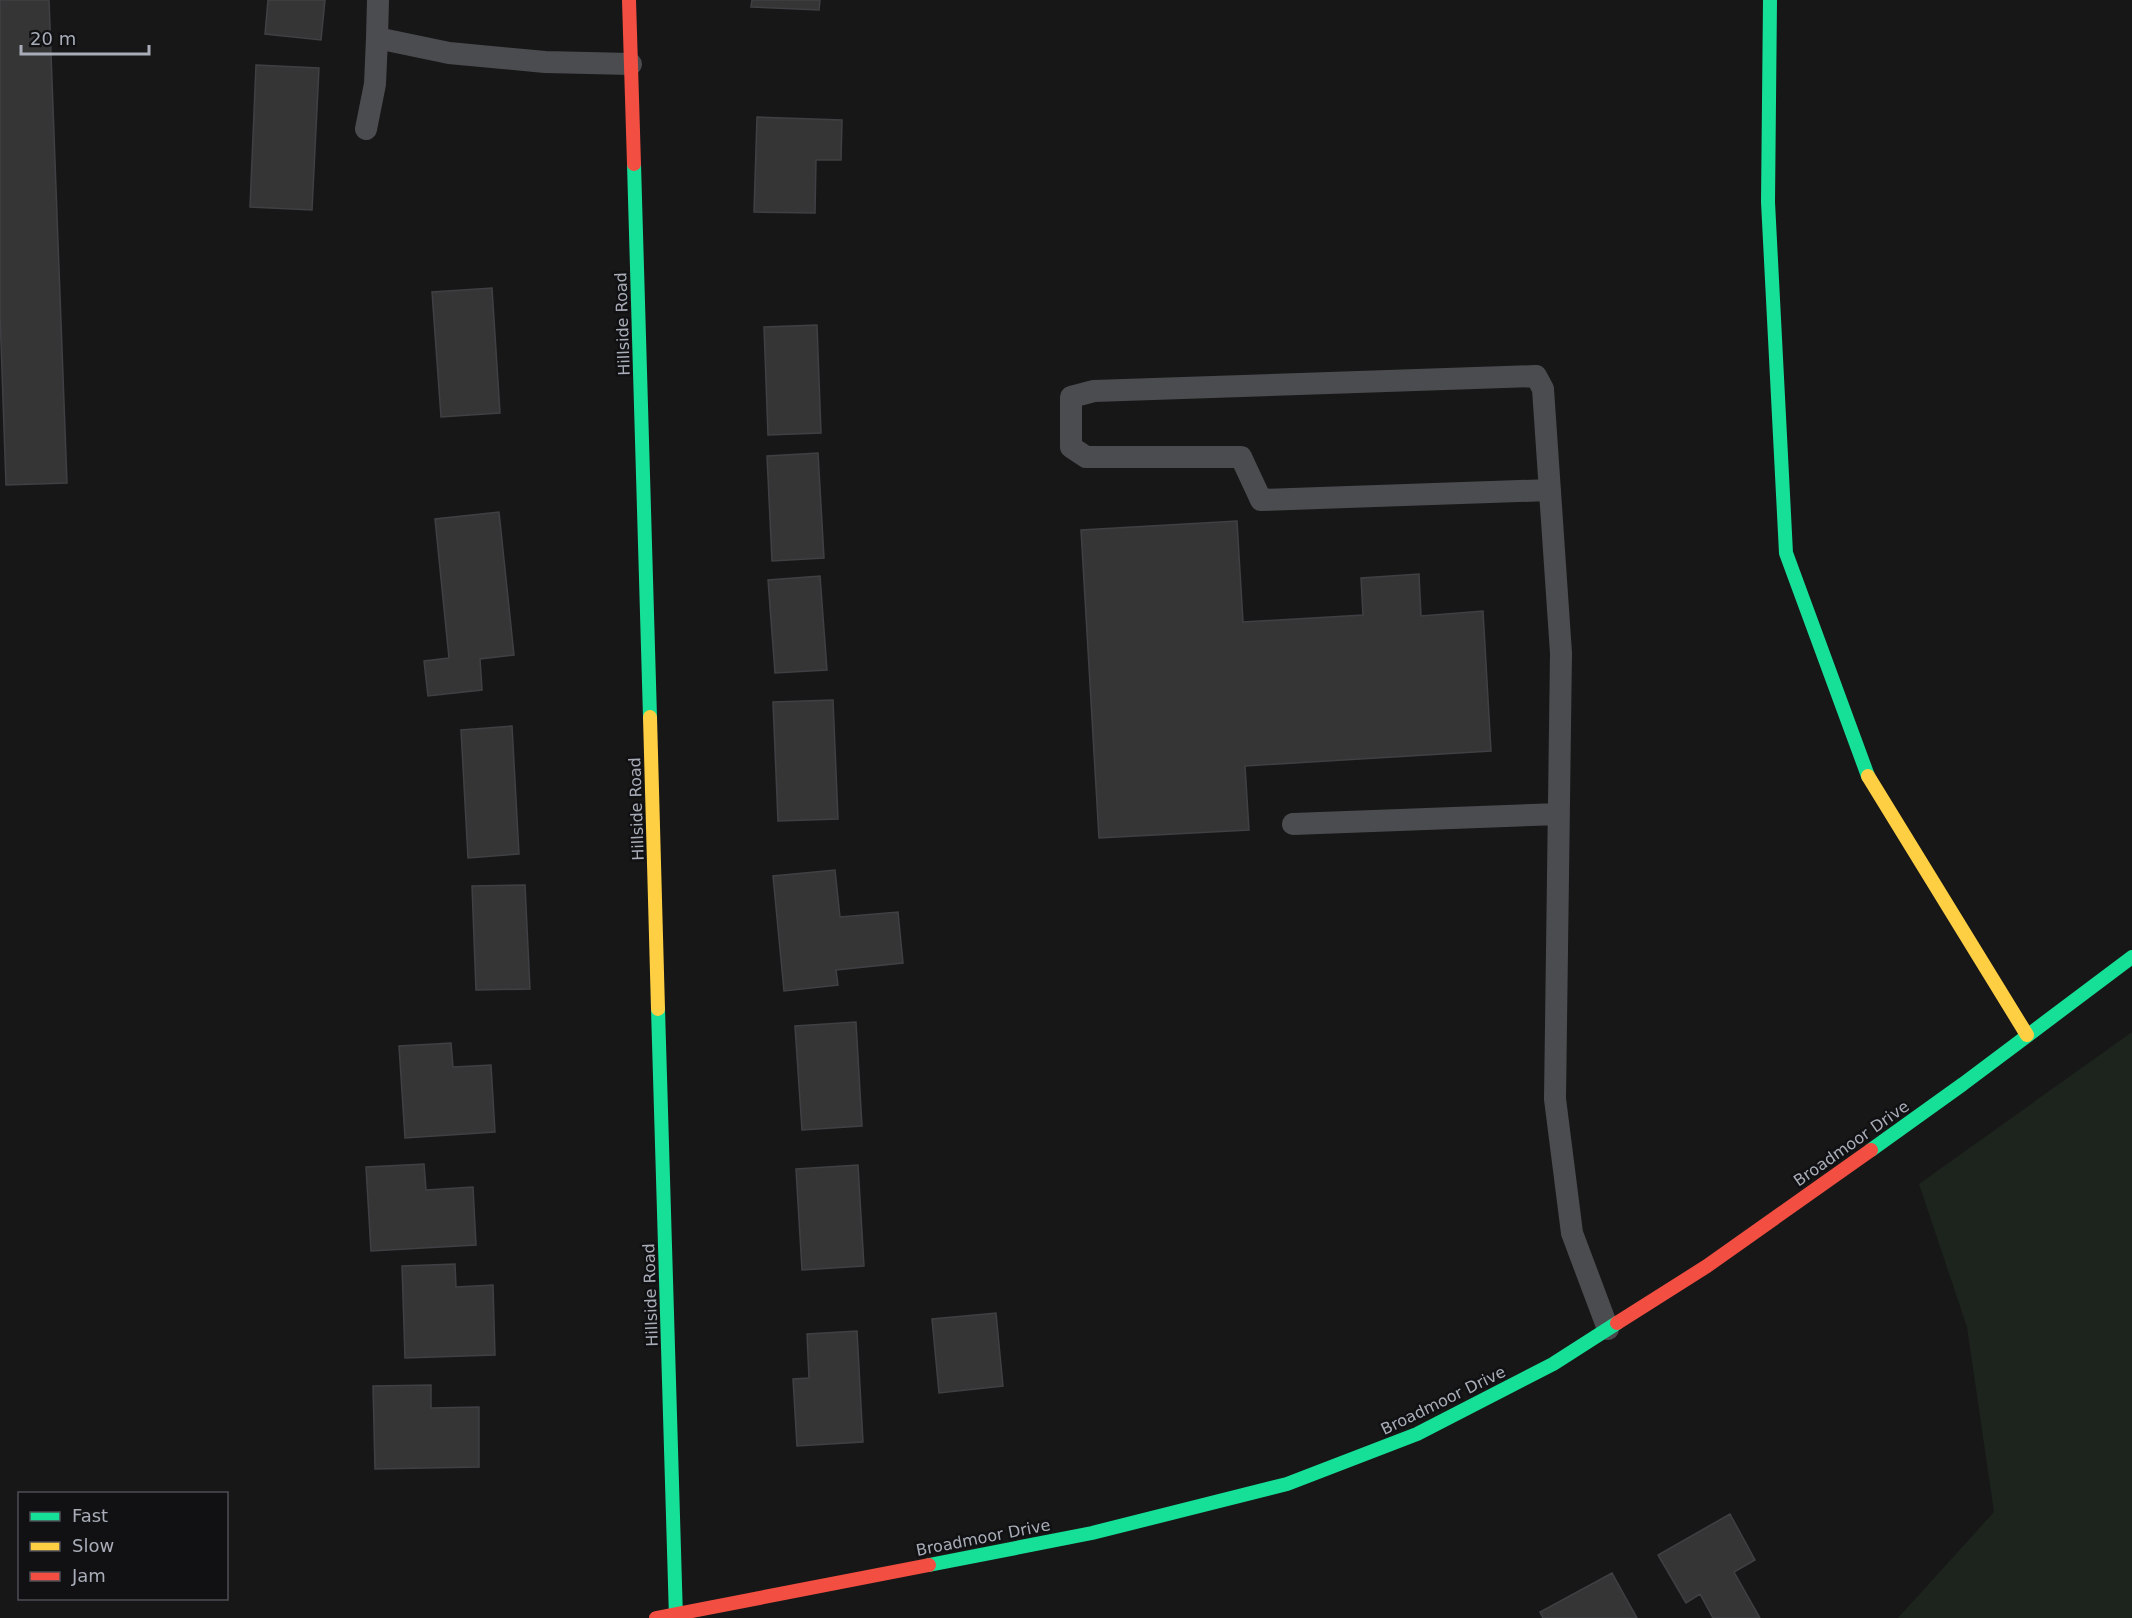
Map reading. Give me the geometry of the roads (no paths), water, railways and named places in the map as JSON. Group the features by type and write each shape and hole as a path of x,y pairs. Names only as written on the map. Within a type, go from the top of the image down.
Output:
{"street":[{"name":"Hillside Road","path":"629,0 676,1616"},
{"path":"1770,0 1768,202 1786,553 1870,782 2027,1035"},
{"name":"Broadmoor Drive","path":"656,1618 676,1616 1092,1533 1287,1484 1417,1434 1552,1364 1707,1266 1963,1084 2132,957"}],"lane":[{"path":"366,129 375,84 378,0"},
{"path":"377,38 449,53 545,62 631,64"},
{"path":"1550,490 1261,500 1241,457 1086,457 1071,447 1071,397 1094,392 1536,376 1543,388 1550,490 1561,653 1555,1099 1572,1233 1608,1329"},
{"path":"1293,824 1559,814"}]}
